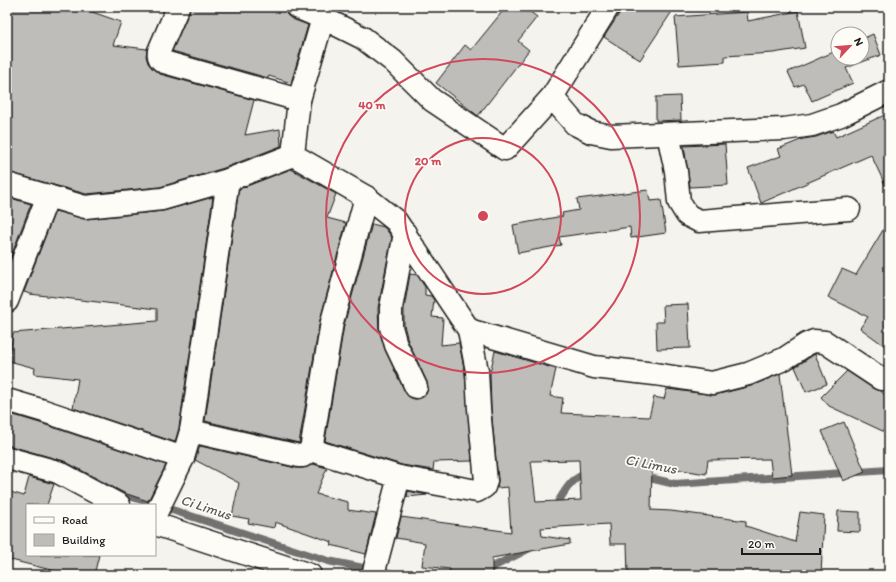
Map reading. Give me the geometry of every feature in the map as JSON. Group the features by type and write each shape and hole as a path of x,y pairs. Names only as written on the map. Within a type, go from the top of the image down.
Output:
{"street":[{"path":"178,7 159,51 158,56 160,60 299,100"},
{"path":"297,7 363,38 393,61 432,100 505,148 552,97 608,7"},
{"path":"293,155 299,100 323,18"},
{"path":"552,97 575,124 591,132 611,136 784,130 812,125 841,115 889,91"},
{"path":"668,134 676,171 679,202 687,215 699,221 849,209"},
{"path":"7,184 85,207 162,200 228,180 293,155"},
{"path":"293,155 366,197 396,221 469,330 477,372 486,481 484,487 477,491 400,477 311,450"},
{"path":"156,513 183,458 191,431 228,180"},
{"path":"7,301 48,196"},
{"path":"191,431 299,456 303,456 311,450 332,322 366,197"},
{"path":"405,233 391,308 391,327 396,344 416,387"},
{"path":"469,330 594,367 655,374 712,383 748,374 784,358 806,344 814,341 825,342 881,379 889,379"},
{"path":"7,400 44,410 183,458"},
{"path":"7,458 58,472 117,504"},
{"path":"373,575 400,477"},
{"path":"156,524 310,575"}],"building":[{"path":"7,7 78,7 121,22 113,45 147,49 146,56 148,63 160,74 254,100 245,135 280,129 281,146 224,168 160,187 86,194 7,172"},
{"path":"190,7 285,7 287,15 292,19 308,25 291,83 172,51"},
{"path":"506,7 524,7 537,17 518,41 529,50 478,116 436,83 465,45 471,50"},
{"path":"620,7 675,7 640,60 604,37 619,14"},
{"path":"798,11 805,48 773,53 725,56 725,62 679,65 675,17 747,12 748,21"},
{"path":"873,34 881,55 870,59 870,35"},
{"path":"830,54 830,66 851,66 846,68 853,83 812,101 804,84 795,87 788,72"},
{"path":"680,96 681,120 656,121 656,97"},
{"path":"889,113 889,193 871,155 761,203 748,168 781,156 778,149 803,139 816,137 833,131 836,137"},
{"path":"725,144 728,185 690,187 684,146"},
{"path":"291,169 336,194 327,218 346,223 320,320 299,443 205,421 239,189"},
{"path":"648,190 650,201 661,200 666,233 631,238 630,227 559,237 561,245 518,253 513,225 563,216 562,213 579,210 577,199"},
{"path":"7,197 31,204 7,267"},
{"path":"213,197 179,428 175,442 73,408 78,379 34,374 35,368 9,361 13,333 157,321 157,309 30,294 24,292 55,211 86,219 163,211"},
{"path":"889,220 889,349 860,328 868,317 828,297 842,269 856,275"},
{"path":"372,224 384,227 392,237 378,308 379,330 385,350 405,392 409,397 415,399 421,398 426,394 428,388 427,382 408,341 404,325 404,309 410,274 417,275 425,287 425,295 431,296 434,300 432,317 443,318 441,345 459,343 465,373 472,461 434,462 433,470 402,465 325,441 344,325"},
{"path":"688,304 690,348 657,349 656,322 664,322 663,305"},
{"path":"495,351 556,369 550,396 563,398 561,413 649,417 654,397 664,399 667,389 715,395 751,386 780,374 792,475 772,477 770,459 708,460 706,474 652,465 651,510 671,511 746,521 746,526 795,542 800,512 824,515 821,575 628,575 627,544 610,544 609,524 541,528 542,536 570,540 570,544 492,558 492,575 449,575 450,569 422,566 425,543 396,538 401,517 511,532 508,487 497,488 498,480 491,408 490,373","holes":["579,460 581,500 536,502 531,461"]},
{"path":"815,354 827,384 806,392 795,367"},
{"path":"847,371 874,389 881,391 889,400 889,434 829,406 821,397"},
{"path":"7,413 166,465 148,501 124,493 64,461 7,445"},
{"path":"844,422 865,472 843,481 822,431"},
{"path":"200,446 296,468 303,468 313,464 327,468 316,494 348,502 348,510 376,514 366,554 331,545 332,542 275,522 274,528 248,523 249,519 232,516 239,483 195,460"},
{"path":"29,477 54,484 47,504 26,504 26,556 99,556 94,575 71,575 7,559 7,491 24,496"},
{"path":"408,491 427,495 407,497"},
{"path":"838,511 860,512 860,532 837,531"}],"waterway":[{"name":"Ci Limus","path":"641,476 675,484 889,470"},
{"name":"Ci Limus","path":"554,509 572,482 576,478 589,473"},
{"name":"Ci Limus","path":"111,490 154,504"},
{"name":"Ci Limus","path":"156,505 328,561 399,575"},
{"name":"Ci Limus","path":"477,575 530,548"}]}
